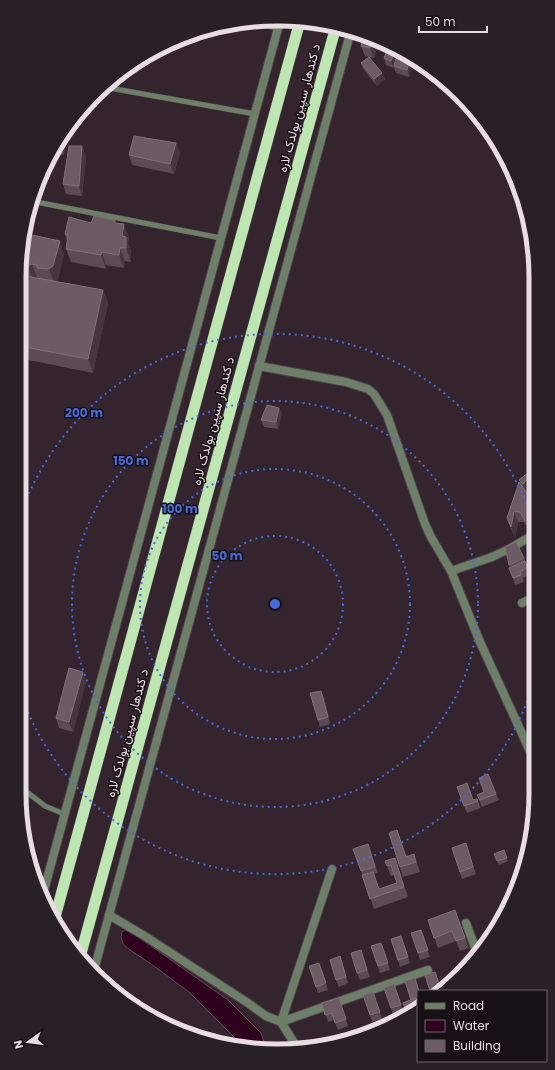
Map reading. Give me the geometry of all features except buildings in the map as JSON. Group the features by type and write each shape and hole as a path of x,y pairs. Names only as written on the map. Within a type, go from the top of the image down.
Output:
{"highway":[{"name":"د کندهار سپین بولدک لاره","path":"56,912 298,27"},
{"name":"د کندهار سپین بولدک لاره","path":"82,951 334,33"}],"street":[{"path":"45,888 279,26"},
{"path":"95,965 349,37"},
{"path":"259,366 346,382 368,389 374,394 387,415 425,524 451,571 480,642 529,749"},
{"path":"451,571 492,557 529,537"},
{"path":"522,603 529,600"},
{"path":"281,1022 332,869"},
{"path":"109,915 143,935 266,1016 281,1022 294,1043"},
{"path":"466,923 475,949"},
{"path":"281,1022 428,970"}],"lane":[{"path":"112,88 255,114"},
{"path":"38,202 222,238"},
{"path":"26,791 45,806 64,814"}],"water":[{"path":"125,930 131,932 228,1000 261,1033 264,1043 238,1041 189,992 123,944 121,936 122,932"}]}
